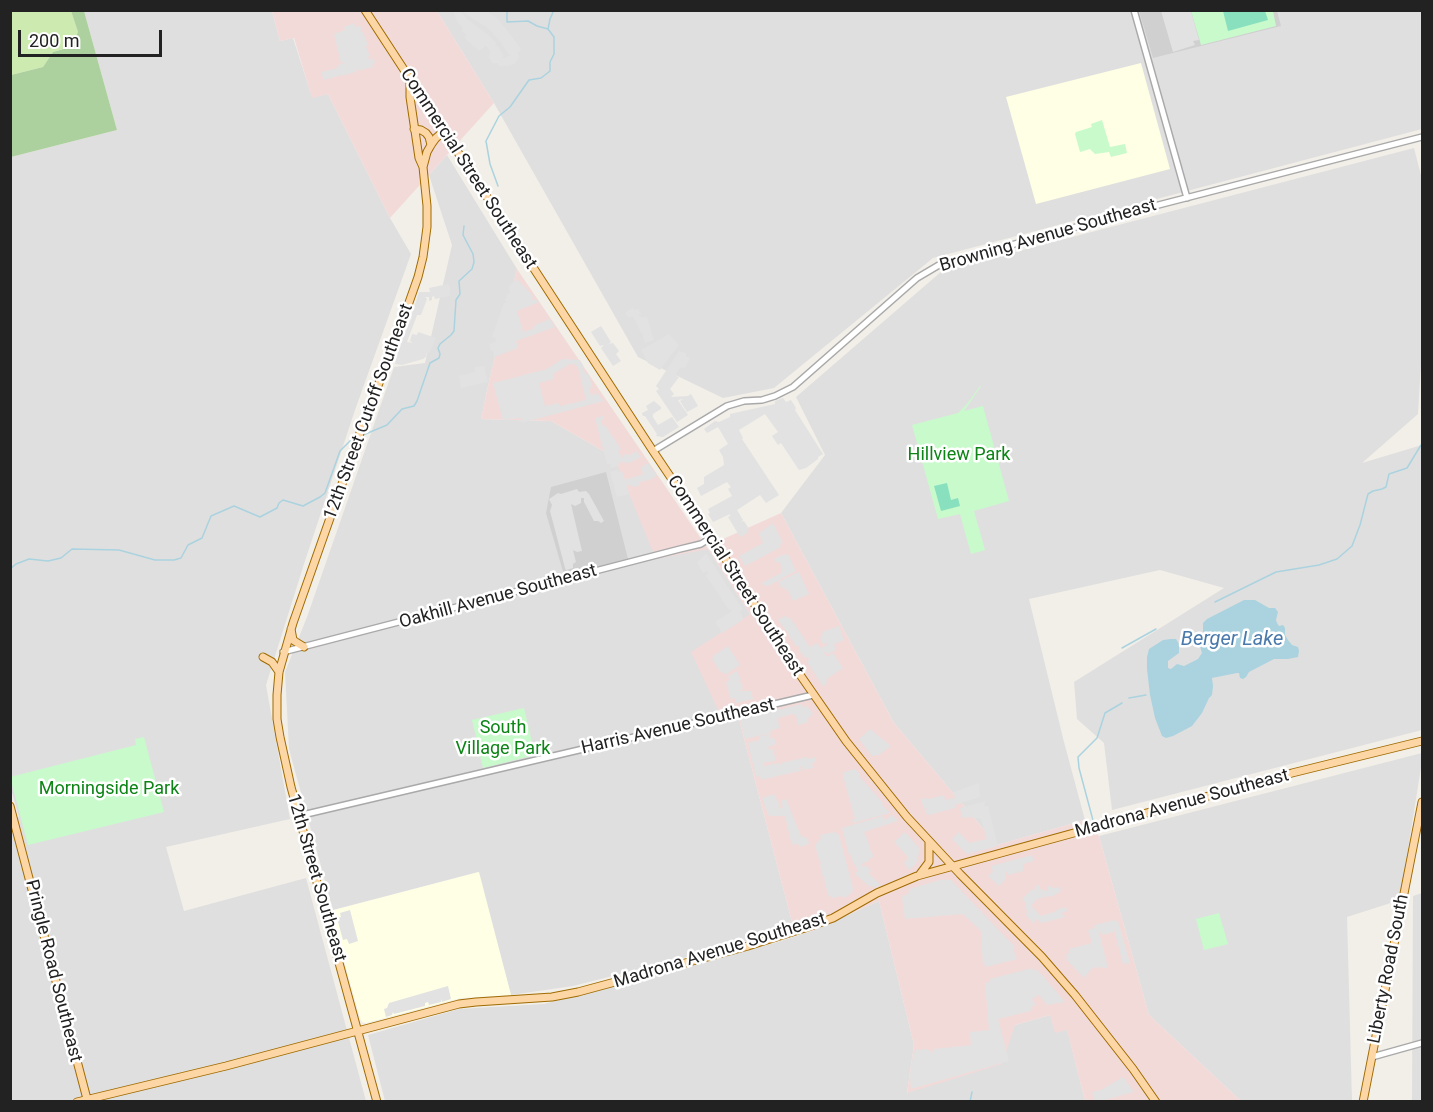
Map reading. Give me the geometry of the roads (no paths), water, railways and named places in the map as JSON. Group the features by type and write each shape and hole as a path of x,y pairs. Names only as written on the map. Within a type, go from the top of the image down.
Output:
{"main road":[{"name":"Commercial Street Southeast","path":"365,10 652,451 711,537 813,695 856,755 929,841 1042,957 1075,995 1156,1101"},
{"name":"12th Street Cutoff Southeast","path":"283,652 422,262 427,217 423,167 419,158 414,129 410,81"},
{"path":"414,129 426,133 431,145"},
{"name":"12th Street Cutoff Southeast","path":"423,167 427,152 443,132"},
{"path":"291,629 293,640 304,647"},
{"name":"12th Street Southeast","path":"283,652 277,702 283,756 377,1101"},
{"path":"263,657 274,664 279,672"},
{"name":"Madrona Avenue Southeast","path":"77,1101 226,1066 466,1003 564,996 805,928 848,910 877,893 919,875 1292,773 1422,741"},
{"name":"Liberty Road South","path":"1363,1101 1422,802"},
{"name":"Pringle Road Southeast","path":"10,806 87,1100"},
{"path":"919,875 929,862 929,841"}],"street":[{"path":"1134,10 1187,198"},
{"name":"Browning Avenue Southeast","path":"652,451 727,406 744,401 762,400 793,387 917,278 939,265 1112,217 1422,137"},
{"name":"Oakhill Avenue Southeast","path":"283,652 691,547 711,537"},
{"name":"Harris Avenue Southeast","path":"298,816 813,695"},
{"path":"1371,1057 1422,1043"}],"water":[{"name":"Berger Lake","path":"1244,600 1255,600 1269,608 1275,608 1278,612 1277,623 1279,626 1283,625 1285,635 1292,645 1298,647 1298,657 1274,659 1249,672 1243,679 1240,678 1239,673 1212,678 1212,695 1192,726 1173,736 1166,738 1162,736 1150,695 1147,669 1149,649 1163,640 1176,639 1179,644 1179,653 1168,661 1168,668 1171,669 1177,664 1184,666 1198,659 1202,653 1199,643 1203,634 1203,623"}],"waterway":[{"path":"498,186 490,164 486,141 499,116 510,107 529,80 541,78 550,71 550,62 554,54 554,37 548,29 528,21 507,22 507,10"},
{"path":"548,29 554,10"},
{"path":"363,435 387,425 402,409 414,406 430,363 439,358 440,344 454,331 456,300 460,294 459,281 472,269 474,262 473,254 463,235 464,226"},
{"path":"10,569 29,559 48,561 61,558 72,549 119,550 155,560 181,558 188,545 202,538 211,516 234,506 260,517 277,508 283,500 303,506 320,497 325,493 340,451 355,438"},
{"path":"1215,602 1276,572 1319,565 1337,559 1352,546 1368,494 1386,487 1389,474 1407,468 1421,445"},
{"path":"1122,648 1156,629"},
{"path":"1129,698 1146,695"},
{"path":"1094,824 1078,757 1097,738 1105,713 1122,703"},
{"path":"970,1102 972,1092"}],"park label":[{"name":"Hillview Park","path":"959,455"},
{"name":"South Village Park","path":"503,738"},
{"name":"Morningside Park","path":"109,789"}]}
